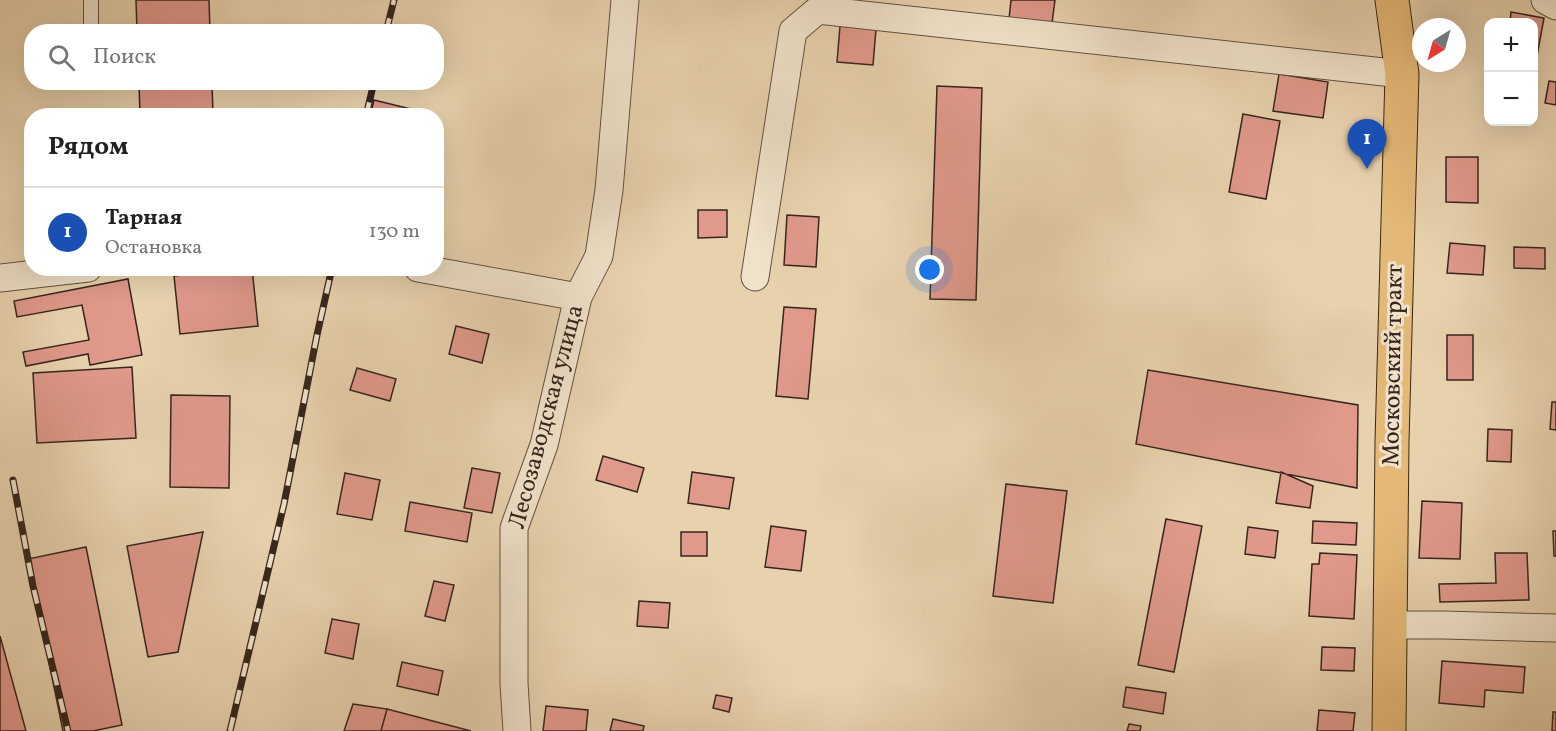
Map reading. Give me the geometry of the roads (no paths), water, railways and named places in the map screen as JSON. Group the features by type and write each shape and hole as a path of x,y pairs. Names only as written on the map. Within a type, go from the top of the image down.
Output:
{"main road":[{"name":"Московский тракт","path":"1389,731 1392,442 1402,74 1392,0"}],"street":[{"name":"Лесозаводская улица","path":"517,731 514,683 514,528 544,445 578,297 599,256 609,190 626,0"},
{"path":"1545,0 1556,6"},
{"path":"755,277 793,32 818,10 1402,74"},
{"path":"444,273 578,297"},
{"path":"0,278 24,275"},
{"path":"1390,625 1556,628"}],"lane":[{"path":"91,0 91,24"}],"railway":[{"path":"388,24 394,0"},
{"path":"368,108 372,90"},
{"path":"230,731 284,504 330,276"},
{"path":"13,480 33,586 68,731"}],"place":[{"name":"Тарная","path":"1367,169"}]}
